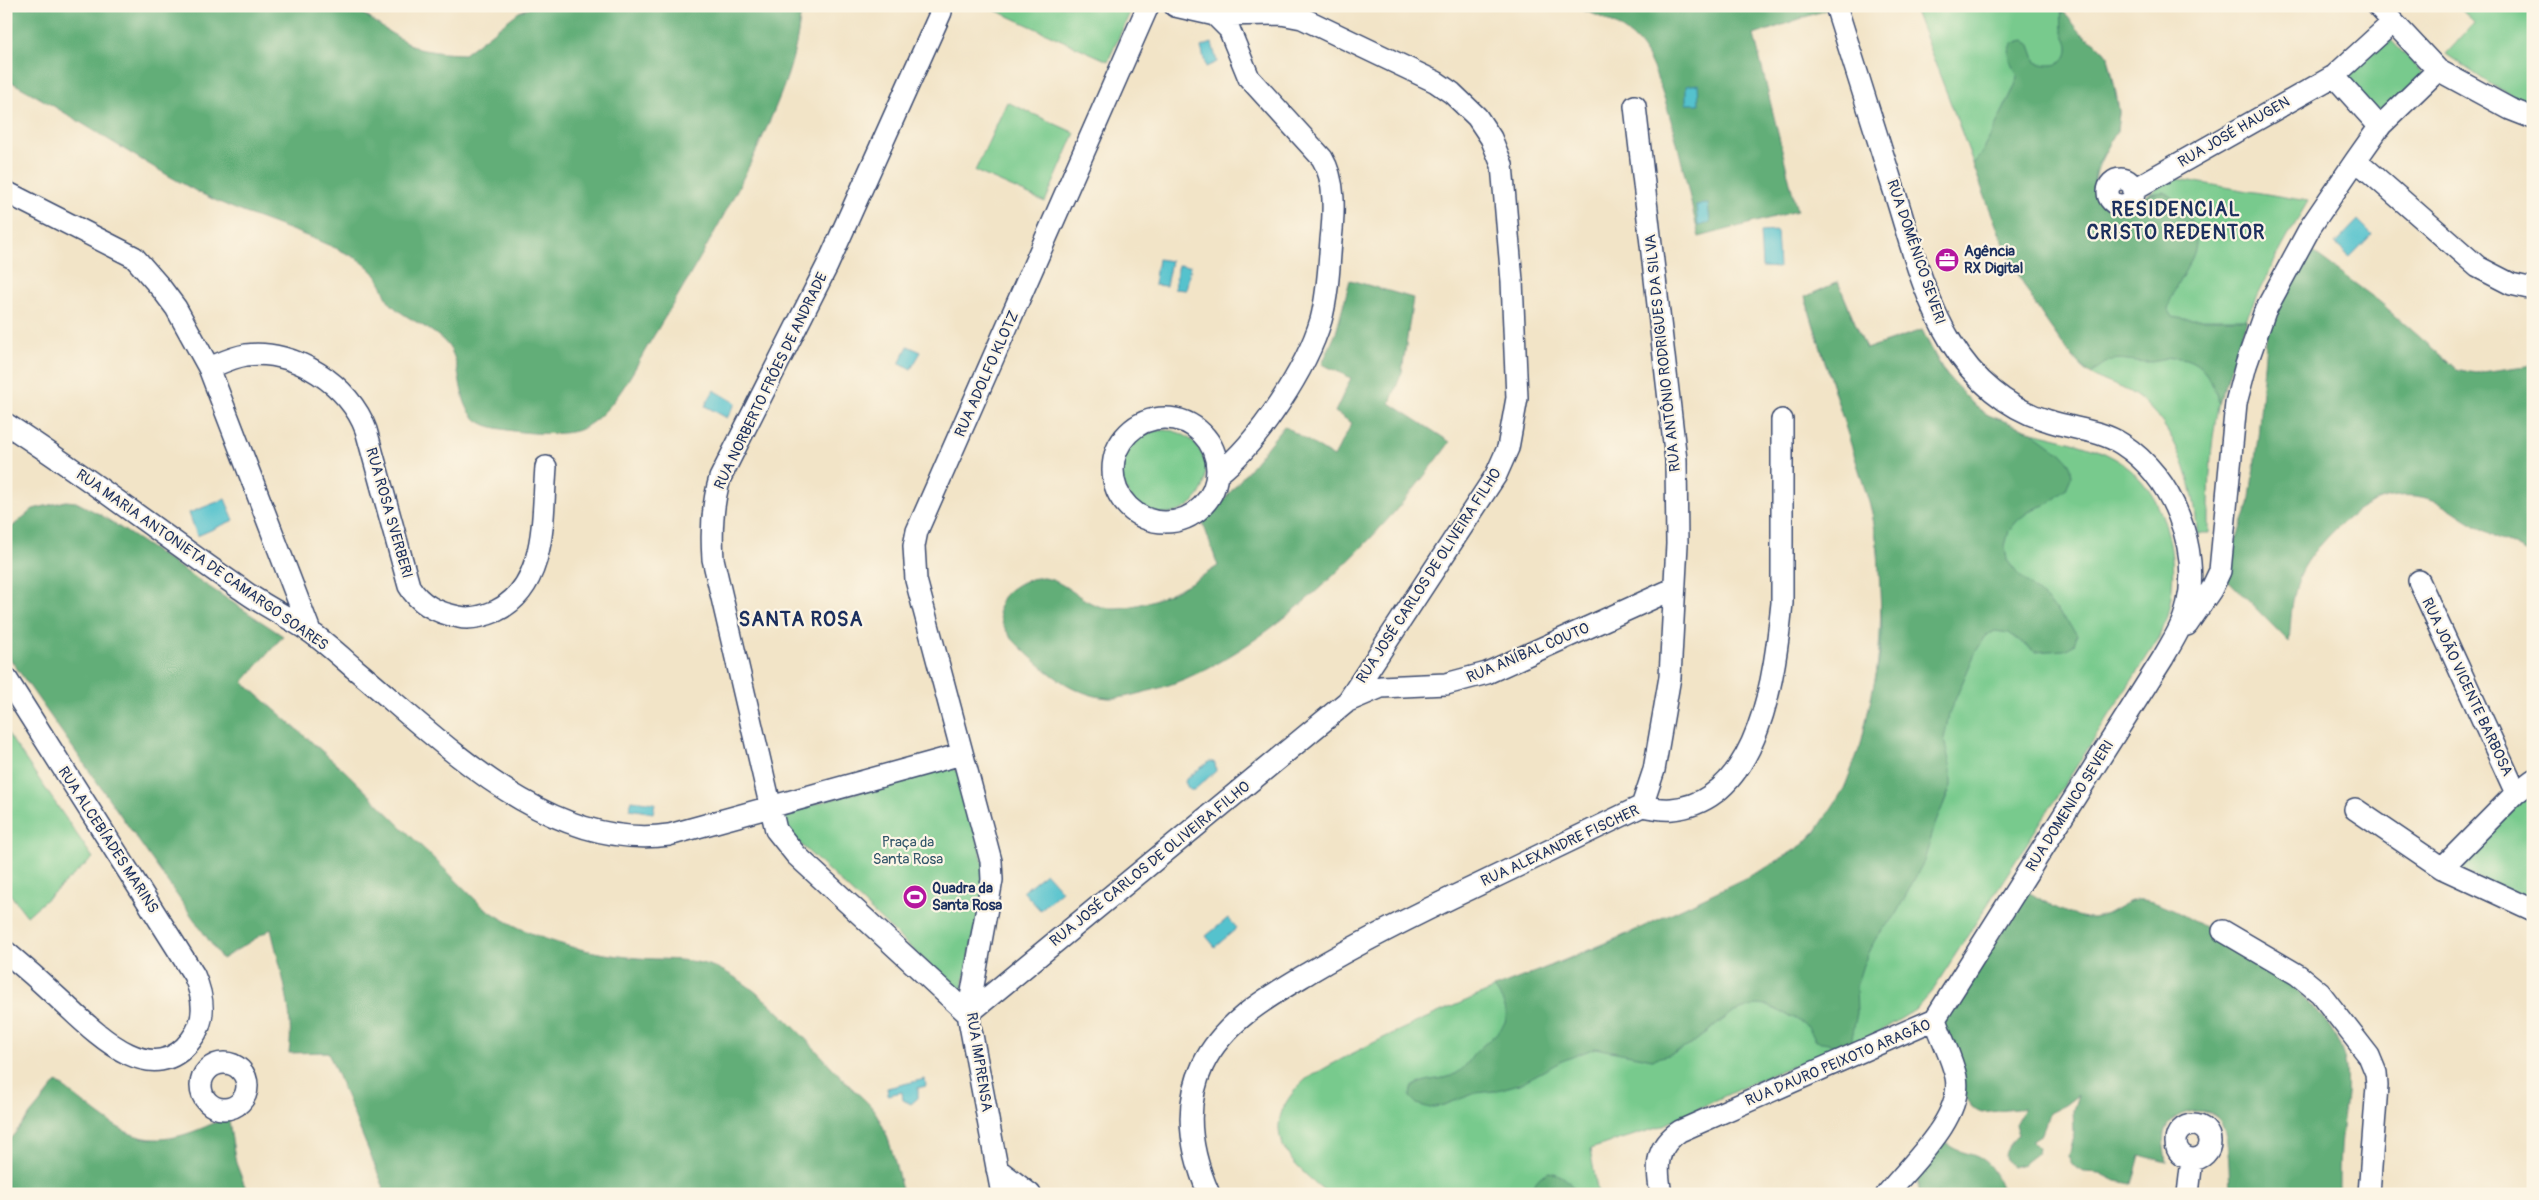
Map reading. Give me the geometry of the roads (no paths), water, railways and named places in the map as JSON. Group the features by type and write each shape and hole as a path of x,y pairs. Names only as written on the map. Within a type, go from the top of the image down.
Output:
{"street":[{"name":"RUA ADOLFO KLOTZ","path":"962,754 916,580 914,546 917,531 1148,6"},
{"name":"RUA JOSÉ CARLOS DE OLIVEIRA FILHO","path":"968,1014 1348,702 1488,491 1508,448 1516,414 1517,379 1512,281 1502,165 1491,138 1477,117 1452,93 1436,82 1302,18 1288,15 1259,14 1215,15 1175,6"},
{"name":"RUA DOMÊNICO SEVERI","path":"1836,6 1912,248 1934,309 1951,342 1977,377 2010,404 2049,421 2108,437 2130,451 2154,476 2174,505 2184,529 2190,560 2191,587"},
{"path":"2378,6 2438,70 2510,109 2533,118"},
{"name":"RUA NORBERTO FRÓES DE ANDRADE","path":"942,12 827,266 720,478 716,492 711,533 713,559 769,807 776,830 796,855 968,1014"},
{"path":"1235,49 1234,36 1238,28 1248,18 1259,14"},
{"path":"1215,15 1227,26 1235,49 1249,78 1326,165 1331,180 1332,234 1324,305 1312,343 1263,426 1244,451 1218,474 1214,491 1203,506 1189,517 1162,523 1137,514 1123,502 1115,486 1113,467 1118,447 1131,431 1149,421 1169,418 1189,423 1205,436 1215,453 1218,474"},
{"name":"RUA JOSÉ HAUGEN","path":"2134,189 2334,76 2392,23"},
{"path":"2163,658 2211,590 2220,571 2236,403 2246,365 2265,311 2311,226 2356,160 2380,127 2438,70"},
{"path":"2334,76 2380,127"},
{"name":"RUA ANTÔNIO RODRIGUES DA SILVA","path":"1635,106 1675,436 1677,544 1673,589 1670,677 1654,770 1642,806"},
{"path":"2356,160 2478,267 2511,284 2533,290"},
{"path":"6,192 134,257 176,308 210,368 310,632"},
{"name":"RUA ROSA SVERBERI","path":"210,368 244,355 272,356 309,368 345,395 358,410 366,430 409,586 418,600 450,615 467,618 493,612 508,603 530,576 541,538 546,467"},
{"name":"RUA ALEXANDRE FISCHER","path":"1209,1194 1198,1163 1191,1130 1194,1090 1203,1065 1216,1044 1245,1014 1269,997 1387,928 1642,806 1673,809 1694,803 1712,793 1728,780 1750,750 1763,710 1779,631 1782,603 1782,420"},
{"name":"RUA MARIA ANTONIETA DE CAMARGO SOARES","path":"6,424 243,591 310,632 460,758 503,788 557,817 619,836 652,837 669,835 962,754"},
{"path":"2190,560 2195,570 2203,572 2211,567 2222,551"},
{"name":"RUA JOÃO VICENTE BARBOSA","path":"2419,581 2527,787"},
{"name":"RUA DOMENICO SEVERI","path":"1935,1019 2163,658 2183,621 2191,587"},
{"name":"RUA ANÍBAL COUTO","path":"1348,702 1381,688 1446,684 1487,673 1673,589"},
{"name":"RUA ALCEBÍADES MARINS","path":"6,678 194,975 203,1005 197,1031 187,1046"},
{"name":"RUA IMPRENSA","path":"962,754 991,861 992,880 968,1014 1002,1194"},
{"path":"2442,868 2527,787"},
{"path":"2355,809 2442,868 2533,910"},
{"path":"2223,930 2306,981 2332,1007 2369,1056 2376,1073 2377,1086 2369,1194"},
{"path":"6,952 83,1021 117,1048 129,1055 151,1061 160,1061 175,1055 187,1046 209,1068"},
{"name":"RUA DAURO PEIXOTO ARAGÃO","path":"1661,1194 1657,1160 1664,1145 1674,1135 1935,1019 1956,1078 1955,1102 1939,1130 1887,1194"},
{"path":"2188,1194 2192,1159"},
{"path":"997,1169 1030,1194"}],"water":[{"path":"1212,43 1217,62 1206,67 1201,47"},
{"path":"1698,84 1699,104 1686,104 1686,86"},
{"path":"1708,204 1710,223 1698,226 1696,205"},
{"path":"2358,220 2372,234 2350,257 2335,244"},
{"path":"1777,231 1779,268 1762,267 1760,232"},
{"path":"1158,259 1171,261 1166,286 1154,285"},
{"path":"1178,265 1191,266 1186,290 1174,289"},
{"path":"908,346 921,352 911,369 899,364"},
{"path":"714,390 736,403 727,418 705,406"},
{"path":"225,499 234,520 197,536 189,513"},
{"path":"1210,761 1215,763 1216,771 1194,790 1189,790 1185,782 1186,779"},
{"path":"632,800 655,803 653,813 629,809"},
{"path":"1046,873 1062,891 1040,910 1023,891"},
{"path":"1228,918 1237,928 1215,947 1206,936"},
{"path":"925,1079 926,1086 918,1088 918,1098 911,1104 903,1100 902,1092 888,1095 887,1088"}],"place":[{"name":"Agência RX Digital","path":"1947,260"},
{"name":"Quadra da Santa Rosa","path":"915,897"}],"district":[{"name":"RESIDENCIAL CRISTO REDENTOR","path":"2176,220"},
{"name":"SANTA ROSA","path":"801,619"}],"park label":[{"name":"Praça da Santa Rosa","path":"908,850"}]}
